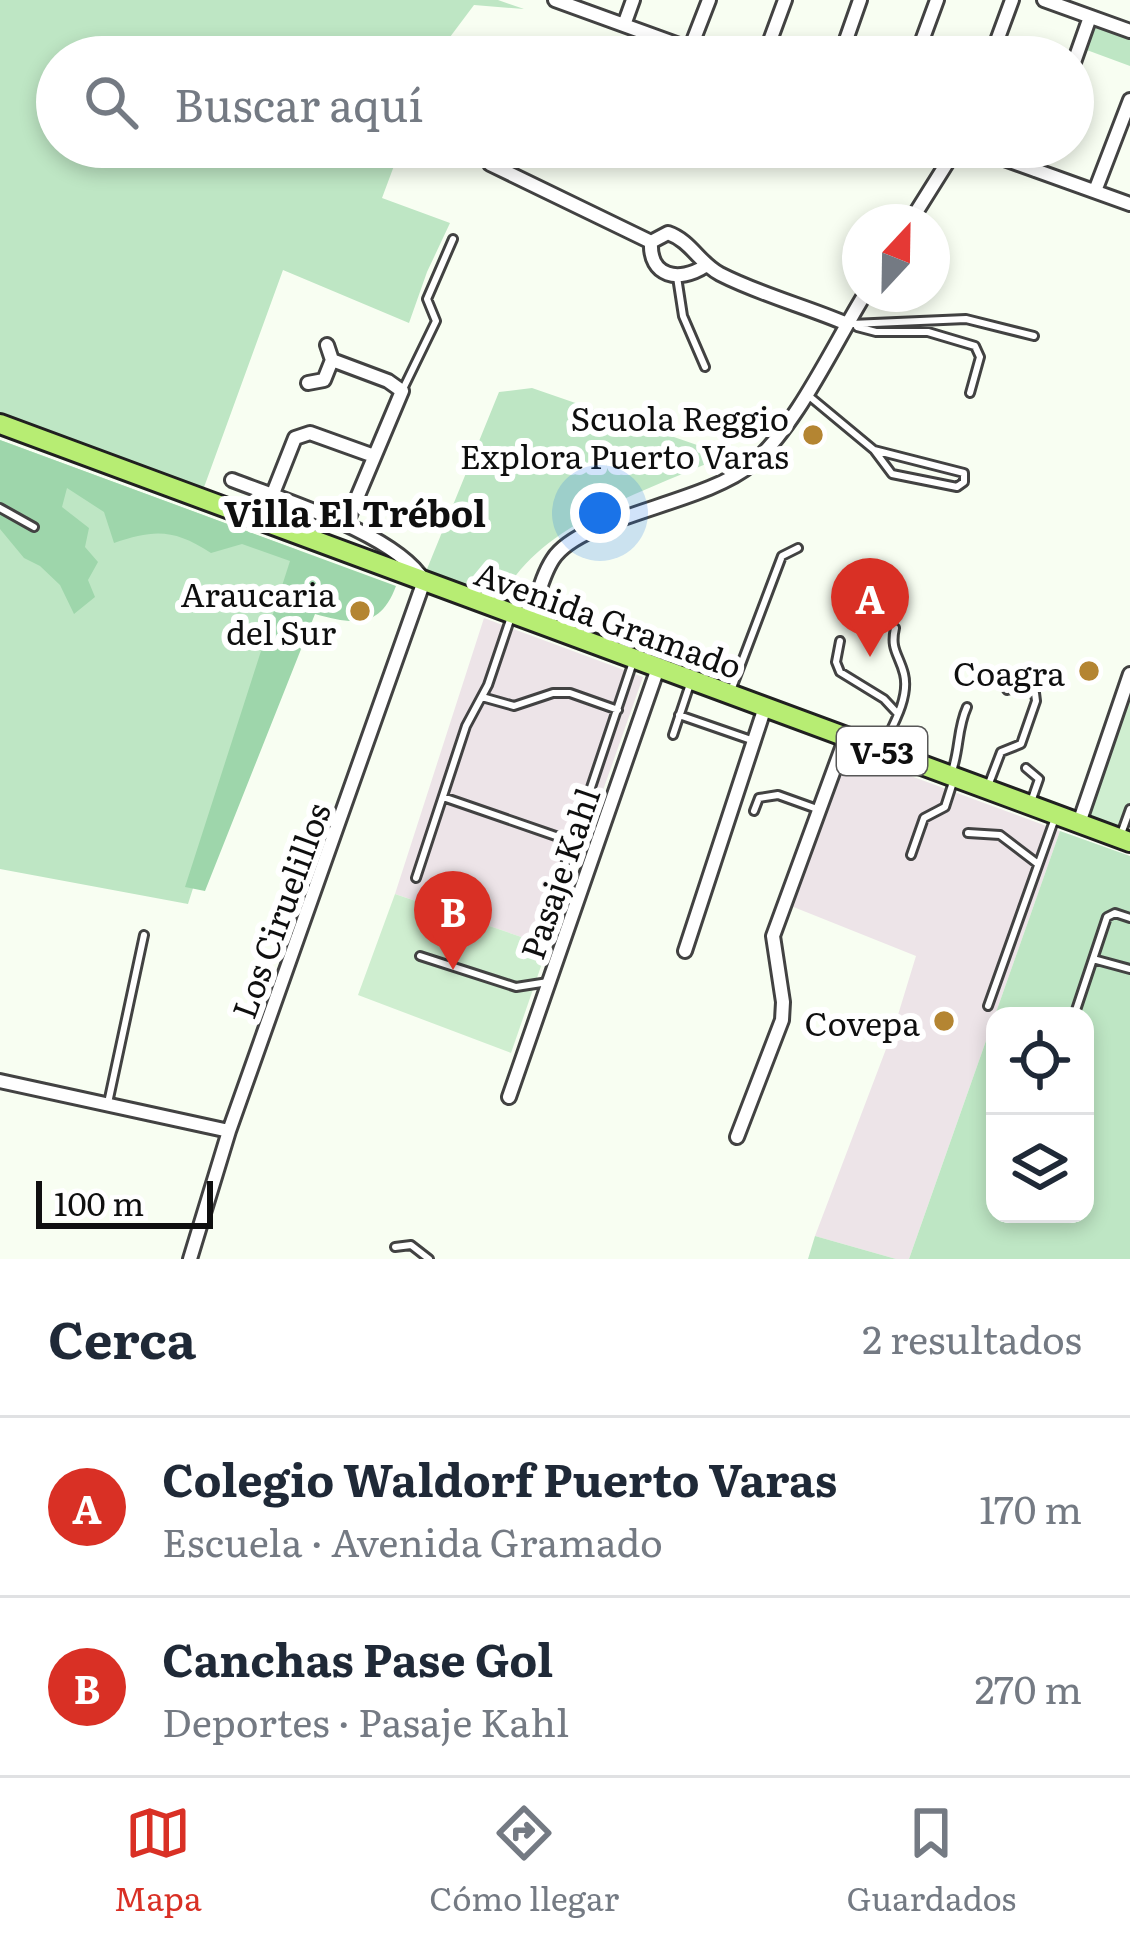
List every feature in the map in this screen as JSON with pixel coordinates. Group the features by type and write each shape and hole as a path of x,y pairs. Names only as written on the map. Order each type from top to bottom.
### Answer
{"main road":[{"name":"Avenida Gramado","path":"0,424 1125,840"}],"street":[{"path":"555,0 654,36"},
{"path":"624,25 633,0"},
{"path":"695,36 709,0"},
{"path":"772,36 785,0"},
{"path":"847,36 860,0"},
{"path":"924,36 937,0"},
{"path":"999,36 1012,0"},
{"path":"1044,0 1130,32"},
{"path":"1083,36 1090,17"},
{"path":"1095,191 1130,100"},
{"path":"498,168 651,242"},
{"path":"921,204 944,168"},
{"path":"1029,168 1130,204"},
{"path":"651,242 668,233 681,238 705,266 748,289 847,324"},
{"path":"651,242 650,257 656,268 676,277 705,266"},
{"path":"521,617 549,566 568,543 730,480 760,458 854,312"},
{"path":"308,383 324,380 332,360 327,345"},
{"path":"332,360 402,391 346,524"},
{"path":"272,496 295,439 301,435 310,433 374,456"},
{"path":"232,480 346,524 415,568 424,581"},
{"name":"Los Ciruelillos","path":"190,1259 229,1131 424,581"},
{"name":"Pasaje Kahl","path":"509,1097 658,668"},
{"path":"1079,824 1130,674"},
{"path":"685,951 765,707"},
{"path":"737,1137 782,1020 784,1002 773,936 846,737"},
{"path":"0,1082 229,1131"}],"lane":[{"path":"402,391 436,321 428,299 453,238"},
{"path":"676,277 683,316 705,367"},
{"path":"847,324 966,319 1034,336"},
{"path":"847,324 876,332 928,332 975,346 979,369 970,393"},
{"path":"806,393 874,450 892,474 957,488 964,482 964,472 874,450"},
{"path":"0,508 34,527"},
{"path":"729,694 782,556 798,548"},
{"path":"416,878 466,726 521,617"},
{"path":"881,750 898,714 905,678 892,653 895,628"},
{"path":"840,640 836,662 840,672 884,699 898,714"},
{"path":"554,898 635,659"},
{"path":"673,735 691,680"},
{"path":"987,789 1001,752 1021,744 1036,701 1035,693 1027,690 1006,690"},
{"path":"482,697 514,706 553,693 570,693 618,710"},
{"path":"911,855 924,818 945,808 961,745 956,730 967,707"},
{"path":"679,715 754,741"},
{"path":"1026,767 1039,779 1030,805"},
{"path":"754,812 759,798 778,795 821,811"},
{"path":"443,797 573,842"},
{"path":"1125,840 1130,809"},
{"path":"988,1006 1056,815"},
{"path":"968,833 1000,835 1038,864"},
{"path":"1077,1007 1111,913 1130,918"},
{"path":"108,1103 144,935"},
{"path":"420,956 516,987 548,982"},
{"path":"1093,958 1130,969"},
{"path":"395,1247 411,1245 429,1259"}],"shaded area":[{"path":"484,618 643,677 548,946 395,894"},
{"name":"Covepa","path":"843,751 1060,831 998,1007 986,1007 986,1041 909,1259 815,1236 894,1028 916,956 786,904"}],"green space":[{"path":"0,0 498,0 524,9 474,5 451,36 36,36 36,168 393,168 382,198 450,223 409,323 283,270 203,490 28,428 0,412"},
{"path":"1094,23 1130,36 1130,66 1094,53 1094,36 1089,36"},
{"path":"532,388 726,455 567,530 516,575 501,602 425,574 499,392"},
{"path":"0,440 300,551 188,904 0,869"},
{"path":"0,440 396,586 373,617 353,621 315,614 205,891 185,887 290,561 242,544 211,553 186,539 164,534 114,543 104,512 67,488 62,507 89,528 85,547 98,562 88,580 95,597 74,614 60,585 24,558 0,529"},
{"path":"1130,696 1130,824 1127,832 1089,819"},
{"path":"1060,831 1130,856 1130,1259 909,1259 986,1041 986,1223 1094,1223 1094,1007 998,1007"},
{"path":"395,894 548,946 511,1053 358,995"},
{"path":"815,1236 896,1259 808,1259"}],"place":[{"name":"Scuola Reggio Explora Puerto Varas","path":"813,435"},
{"name":"Araucaria del Sur","path":"360,611"},
{"name":"Colegio Waldorf Puerto Varas","path":"870,657"},
{"name":"Coagra","path":"1089,671"},
{"name":"Canchas Pase Gol","path":"453,970"},
{"name":"Covepa","path":"944,1021"}],"district":[{"name":"Villa El Trébol","path":"355,511"}]}
